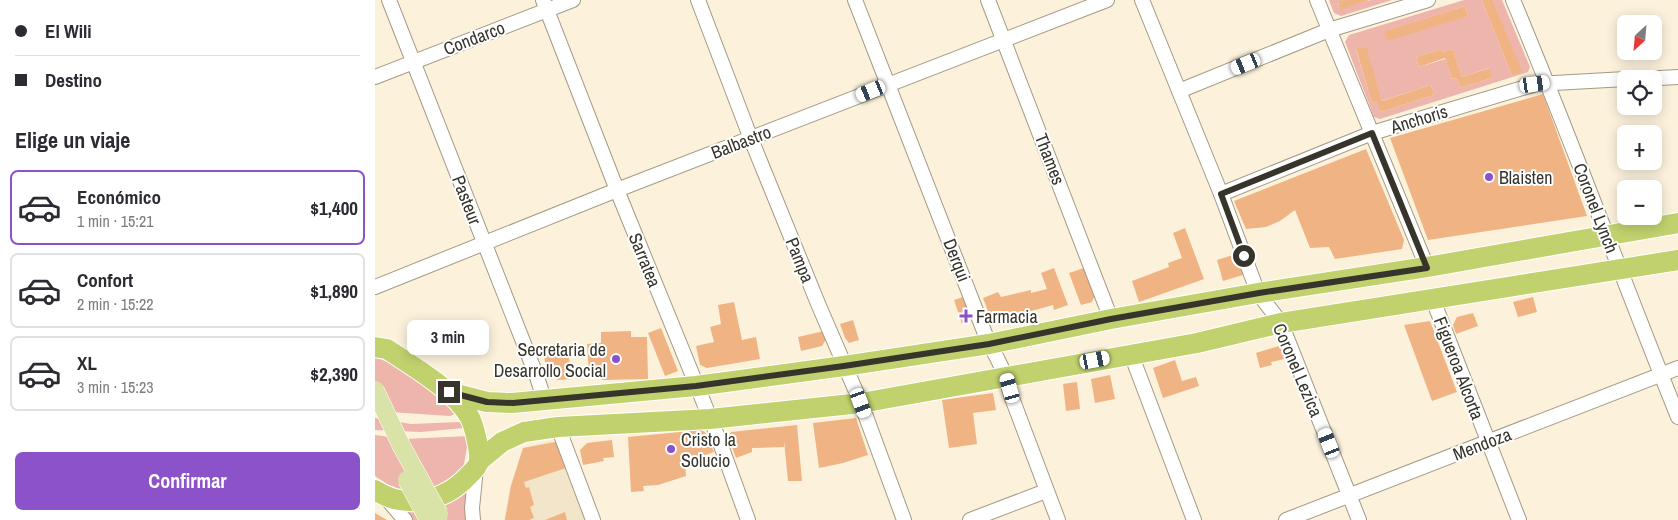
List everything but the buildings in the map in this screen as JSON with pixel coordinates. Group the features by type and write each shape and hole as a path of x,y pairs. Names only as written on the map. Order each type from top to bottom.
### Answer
{"highway":[{"path":"449,392 487,402 513,403 696,386 844,366 989,344 1111,319 1259,293 1427,268 1678,223"},
{"path":"381,494 403,502 417,502 447,493 462,483 477,465 502,442 524,432 557,427 710,419 861,403 1197,343 1281,323 1678,260"},
{"path":"379,345 449,392 459,402 470,416 475,430 477,465"}],"main road":[{"path":"375,390 433,516 375,417"}],"street":[{"name":"Pasteur","path":"389,0 537,377 544,400"},
{"name":"Condarco","path":"375,77 545,5 573,0"},
{"name":"Pampa","path":"698,0 751,139 861,403 904,520"},
{"name":"Derqui","path":"855,0 989,344 998,357 1007,378 1058,520"},
{"name":"Thames","path":"988,0 1111,319"},
{"name":"Balbastro","path":"375,287 617,190 1107,0"},
{"name":"Coronel Lezica","path":"1142,0 1259,293 1281,323 1359,520"},
{"path":"1317,0 1427,268"},
{"path":"1179,91 1329,30 1428,0"},
{"name":"Coronel Lynch","path":"1513,0 1678,417"},
{"name":"Sarratea","path":"545,5 617,190 710,419 748,520"},
{"path":"1662,78 1678,77"},
{"name":"Anchoris","path":"1221,194 1372,133 1535,84 1617,79"},
{"name":"Figueroa Alcorta","path":"1433,300 1519,520"},
{"path":"1131,354 1194,520"},
{"name":"Mendoza","path":"1286,520 1678,368"},
{"path":"557,427 593,520"},
{"path":"473,520 472,508 477,465"},
{"path":"970,520 1046,491"},
{"path":"381,494 405,520"}],"shaded area":[{"path":"1329,0 1343,0 1338,3 1340,9 1371,0 1392,0 1341,16 1334,13"},
{"path":"1464,0 1482,0 1512,76 1521,72 1493,0 1502,0 1530,67 1528,72 1380,119 1374,117 1345,42 1349,35","holes":["1465,6 1468,16 1387,31","1365,46 1382,101 1431,85 1434,95 1381,112 1378,102 1380,101 1372,103 1356,50","1442,49 1445,59 1419,67 1416,57","1453,49 1462,77 1489,68 1492,78 1460,88 1457,78 1452,79 1443,52"]},
{"path":"375,358 394,366 430,389 457,413 450,416 375,411"},
{"path":"375,418 411,424 460,422 464,428 421,432 375,430"},
{"path":"375,435 405,439 469,436 463,469 447,485 404,491 387,484 375,476"},
{"path":"550,441 555,442 558,446 587,520 504,520 510,487 523,448"},
{"path":"462,493 466,494 466,520 447,520 445,517 436,520 410,520 406,511 442,506"}],"place":[{"name":"Blaisten","path":"1489,177"},
{"name":"Farmacia","path":"966,316"},
{"name":"Secretaria de Desarrollo Social","path":"616,359"},
{"name":"Cristo la Solucio","path":"671,449"}],"route":[{"path":"449,392 487,402 513,403 696,386 989,344 1111,319 1259,293 1427,268 1372,133 1221,194 1244,256"}]}
